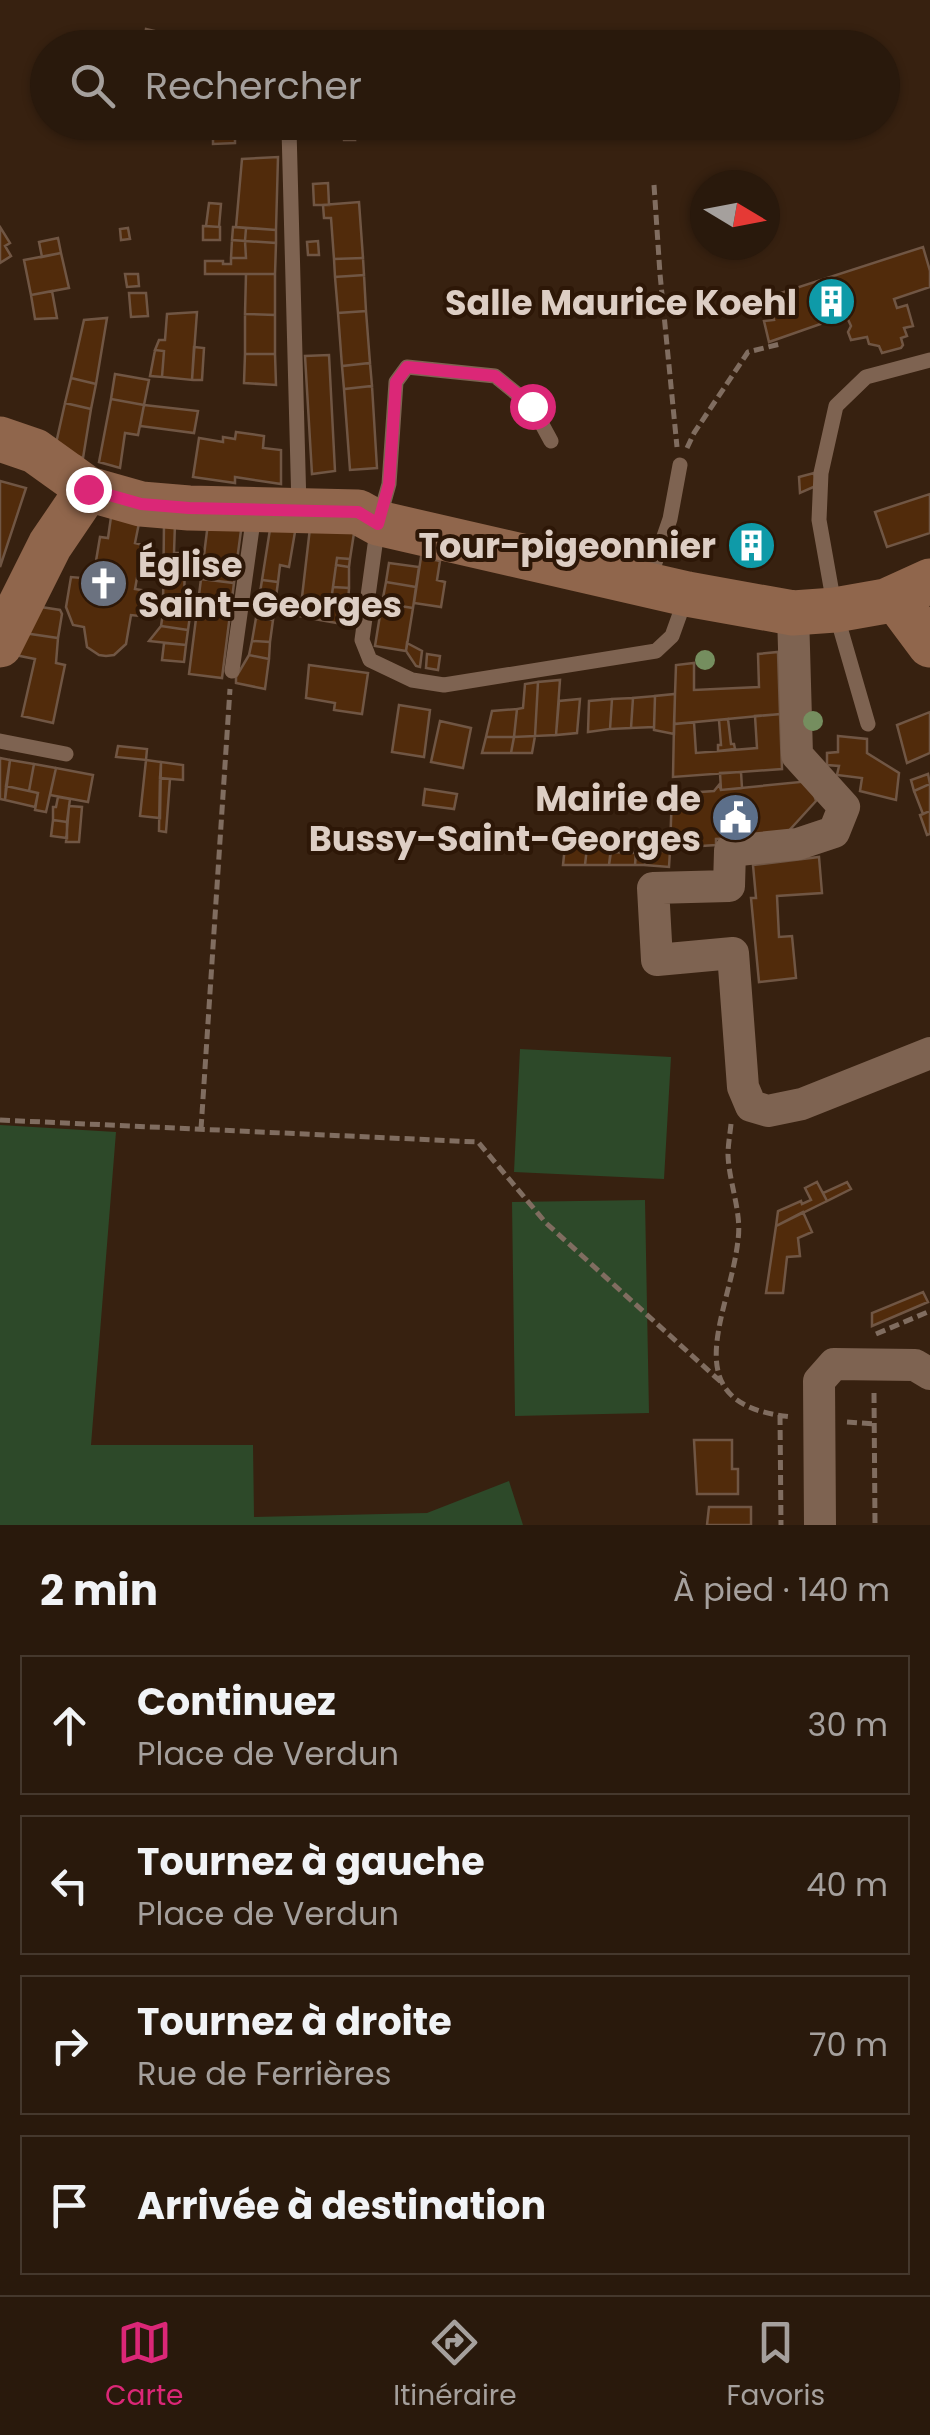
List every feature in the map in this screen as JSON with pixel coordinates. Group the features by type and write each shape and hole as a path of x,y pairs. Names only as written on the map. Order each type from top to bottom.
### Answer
{"street":[{"path":"0,439 35,450 88,489 141,504 358,512 378,524 667,589 814,611 912,590 930,645"},
{"path":"0,645 50,545 88,489"},
{"path":"814,611 797,756 844,807 834,832 798,844 730,850 729,886 653,888 657,960 733,953 743,1087 751,1106 768,1111 802,1104 930,1053"},
{"path":"820,1525 819,1381 834,1364 914,1364 930,1374"}],"lane":[{"path":"289,140 299,510"},
{"path":"868,724 814,611 821,473 836,406 866,377 930,360"},
{"path":"551,441 532,406 495,376 407,367 396,382 389,484 378,524 362,640 370,660 412,680 444,685 656,651 672,636 667,589 670,518 680,465"},
{"path":"232,671 254,510"},
{"path":"0,741 66,754"}],"path":[{"path":"654,185 680,465"},
{"path":"680,465 694,432 748,352 780,344"},
{"path":"201,1128 232,671"},
{"path":"721,1382 714,1354 739,1239 728,1157 731,1124 751,1106"},
{"path":"0,1120 478,1142 546,1223 737,1400 780,1416 781,1525"},
{"path":"875,1525 874,1335 930,1311"}],"green space":[{"path":"520,1049 671,1057 664,1179 514,1172"},
{"path":"0,1125 116,1132 91,1445 253,1445 254,1517 427,1513 509,1481 523,1525 0,1525"},
{"path":"645,1200 649,1413 515,1416 512,1202"}],"building":[{"path":"213,140 235,140 235,143 213,144"},
{"path":"278,157 276,230 236,227 242,159"},
{"path":"328,183 329,205 314,205 313,184"},
{"path":"359,202 363,258 334,259 331,218 324,218 323,205"},
{"path":"209,203 221,204 219,227 206,226"},
{"path":"203,226 220,227 220,240 203,240"},
{"path":"0,227 10,243 5,246 11,256 0,263"},
{"path":"233,227 246,228 245,241 232,240"},
{"path":"128,228 130,239 121,240 120,229"},
{"path":"246,228 276,230 276,243 245,241"},
{"path":"58,238 61,253 42,257 39,242"},
{"path":"232,240 245,241 246,258 231,258"},
{"path":"245,241 276,243 275,274 205,274 205,261 231,264 231,258 246,258"},
{"path":"318,241 319,255 308,255 307,242"},
{"name":"Salle Maurice Koehl","path":"923,247 930,287 894,299 897,308 907,305 913,326 904,328 907,336 901,338 901,348 882,353 879,346 869,344 867,337 851,340 846,315 769,342 764,321 774,320 768,297"},
{"path":"61,253 69,288 31,295 24,260"},
{"path":"363,258 364,275 335,277 334,259"},
{"path":"125,274 138,274 139,286 127,287"},
{"path":"246,274 275,274 275,315 245,314"},
{"path":"364,275 366,311 338,313 335,277"},
{"path":"52,291 57,318 35,319 31,295"},
{"path":"129,293 146,293 148,316 131,317"},
{"path":"366,311 370,363 342,366 338,313"},
{"path":"197,312 192,380 162,377 164,351 155,350 159,340 165,340 167,314"},
{"path":"245,314 275,315 275,354 245,354"},
{"path":"107,318 96,384 71,378 84,320"},
{"path":"194,347 204,348 202,380 192,380"},
{"path":"155,350 164,351 162,377 150,376"},
{"path":"245,354 275,354 276,385 244,383"},
{"path":"329,355 335,471 312,474 305,356"},
{"path":"370,363 372,386 344,389 342,366"},
{"path":"115,374 149,380 144,405 111,399"},
{"path":"71,378 96,384 91,409 65,403"},
{"path":"372,386 377,468 350,470 344,389"},
{"path":"111,399 144,405 138,435 125,433 120,468 99,462"},
{"path":"65,403 91,409 83,458 55,448"},
{"path":"144,405 198,411 194,433 140,426"},
{"path":"236,432 264,436 263,448 281,450 281,484 235,477 235,483 193,477 199,438 223,442 223,437 235,439"},
{"path":"814,473 818,485 800,493 799,477"},
{"path":"0,481 26,488 0,567"},
{"path":"930,494 930,533 887,547 875,512"},
{"name":"Église Saint-Georges","path":"111,517 139,523 135,543 143,545 135,589 153,592 149,617 131,615 126,644 114,655 106,656 87,647 84,627 73,625 66,607 71,577 93,579 100,537 108,538"},
{"path":"164,523 175,523 174,553 185,553 184,610 163,607"},
{"path":"208,523 242,523 234,583 201,579"},
{"path":"271,523 296,526 289,567 280,565 278,582 262,580"},
{"name":"Tour-pigeonnier","path":"751,526 764,532 770,545 764,558 751,564 738,558 732,545 738,532"},
{"path":"310,528 354,533 350,559 337,558 331,601 302,597"},
{"path":"421,557 440,561 437,580 445,582 441,607 414,603"},
{"path":"337,558 350,559 349,567 336,565"},
{"path":"389,563 419,567 416,587 386,582"},
{"path":"336,565 349,567 349,588 333,587"},
{"path":"201,579 234,583 222,678 189,674"},
{"path":"262,580 278,582 273,620 256,618"},
{"path":"386,582 416,587 413,608 382,603"},
{"path":"333,587 349,588 348,604 331,601"},
{"path":"302,597 316,598 314,619 299,616"},
{"path":"316,598 348,604 348,625 314,619"},
{"path":"382,603 413,608 406,651 375,646"},
{"path":"28,605 60,610 58,638 17,632"},
{"path":"163,613 190,616 188,630 161,626"},
{"path":"256,618 273,620 270,642 252,641"},
{"path":"161,626 188,630 186,645 149,641"},
{"path":"17,632 58,638 56,663 65,665 53,723 22,716 35,659 10,654"},
{"path":"252,641 270,642 269,659 249,655"},
{"path":"164,643 186,645 184,662 162,660"},
{"path":"407,643 422,651 420,667 406,651"},
{"path":"778,652 780,714 674,724 676,665 694,663 694,690 759,687 758,654"},
{"path":"427,654 440,656 438,670 426,668"},
{"path":"249,655 269,659 265,689 236,683"},
{"path":"309,665 368,673 362,714 334,710 335,703 306,698"},
{"path":"560,680 556,735 535,736 538,682"},
{"path":"538,682 535,736 514,737 525,684"},
{"path":"675,694 674,734 654,730 655,696"},
{"path":"655,696 654,727 631,728 633,698"},
{"path":"633,698 631,728 610,729 612,699"},
{"path":"580,699 577,733 556,735 559,701"},
{"path":"612,699 610,729 588,732 589,701"},
{"path":"399,705 430,710 424,757 392,752"},
{"path":"517,709 514,737 486,737 492,711"},
{"path":"930,712 930,753 907,763 897,725"},
{"path":"780,714 782,769 673,777 674,724 694,722 696,753 757,748 755,716"},
{"path":"728,719 735,749 718,751 719,720"},
{"path":"440,721 471,728 463,768 431,762"},
{"path":"535,736 532,753 511,753 514,737"},
{"path":"838,736 867,739 867,753 899,773 896,800 860,791 862,778 837,775 839,766 827,765 827,753 838,752"},
{"path":"486,737 514,737 511,753 482,753"},
{"path":"118,746 147,749 146,760 116,757"},
{"path":"0,758 10,760 5,800 0,799"},
{"path":"10,760 34,764 29,791 6,786"},
{"path":"146,760 161,762 160,818 140,816"},
{"path":"161,762 183,765 183,780 160,778"},
{"path":"34,764 56,768 46,812 35,810 38,793 29,791"},
{"path":"56,768 93,775 88,802 50,795"},
{"path":"741,772 742,788 721,790 720,773"},
{"path":"928,774 930,784 914,791 911,780"},
{"path":"160,778 170,779 166,832 159,831"},
{"name":"Mairie de Bussy-Saint-Georges","path":"810,781 816,801 784,836 716,839 716,845 670,848 672,794 714,791 719,785 721,790"},
{"path":"930,784 930,811 923,814 914,791"},
{"path":"6,786 38,793 35,807 5,800"},
{"path":"425,789 457,794 454,809 423,805"},
{"path":"58,797 70,799 67,822 53,820"},
{"path":"69,806 82,807 79,842 66,842"},
{"path":"930,811 930,834 927,835 920,815"},
{"path":"53,820 67,822 67,838 51,836"},
{"path":"565,846 587,847 585,865 563,865"},
{"path":"587,847 611,848 609,865 585,865"},
{"path":"636,851 645,851 645,865 635,865"},
{"path":"645,851 670,851 669,867 645,865"},
{"path":"611,852 636,853 635,865 609,865"},
{"path":"819,857 822,893 777,896 779,937 792,936 796,978 759,982 751,898 756,898 753,865"},
{"path":"817,1182 827,1201 776,1226 778,1211 811,1200 805,1188"},
{"path":"847,1182 851,1189 827,1201 823,1193"},
{"path":"803,1212 812,1232 798,1238 800,1256 787,1257 783,1293 766,1293 776,1226"},
{"path":"923,1292 928,1302 872,1326 872,1313"},
{"path":"694,1440 732,1440 732,1469 738,1469 738,1494 697,1494"},
{"path":"709,1507 751,1507 751,1525 707,1525"}],"place":[{"name":"Salle Maurice Koehl","path":"832,302"},
{"name":"Tour-pigeonnier","path":"751,545"},
{"name":"Église Saint-Georges","path":"103,584"},
{"name":"Mairie de Bussy-Saint-Georges","path":"736,818"}],"route":[{"path":"88,489 141,504 358,512 378,524 389,484 396,382 407,367 495,376 532,406"}]}
